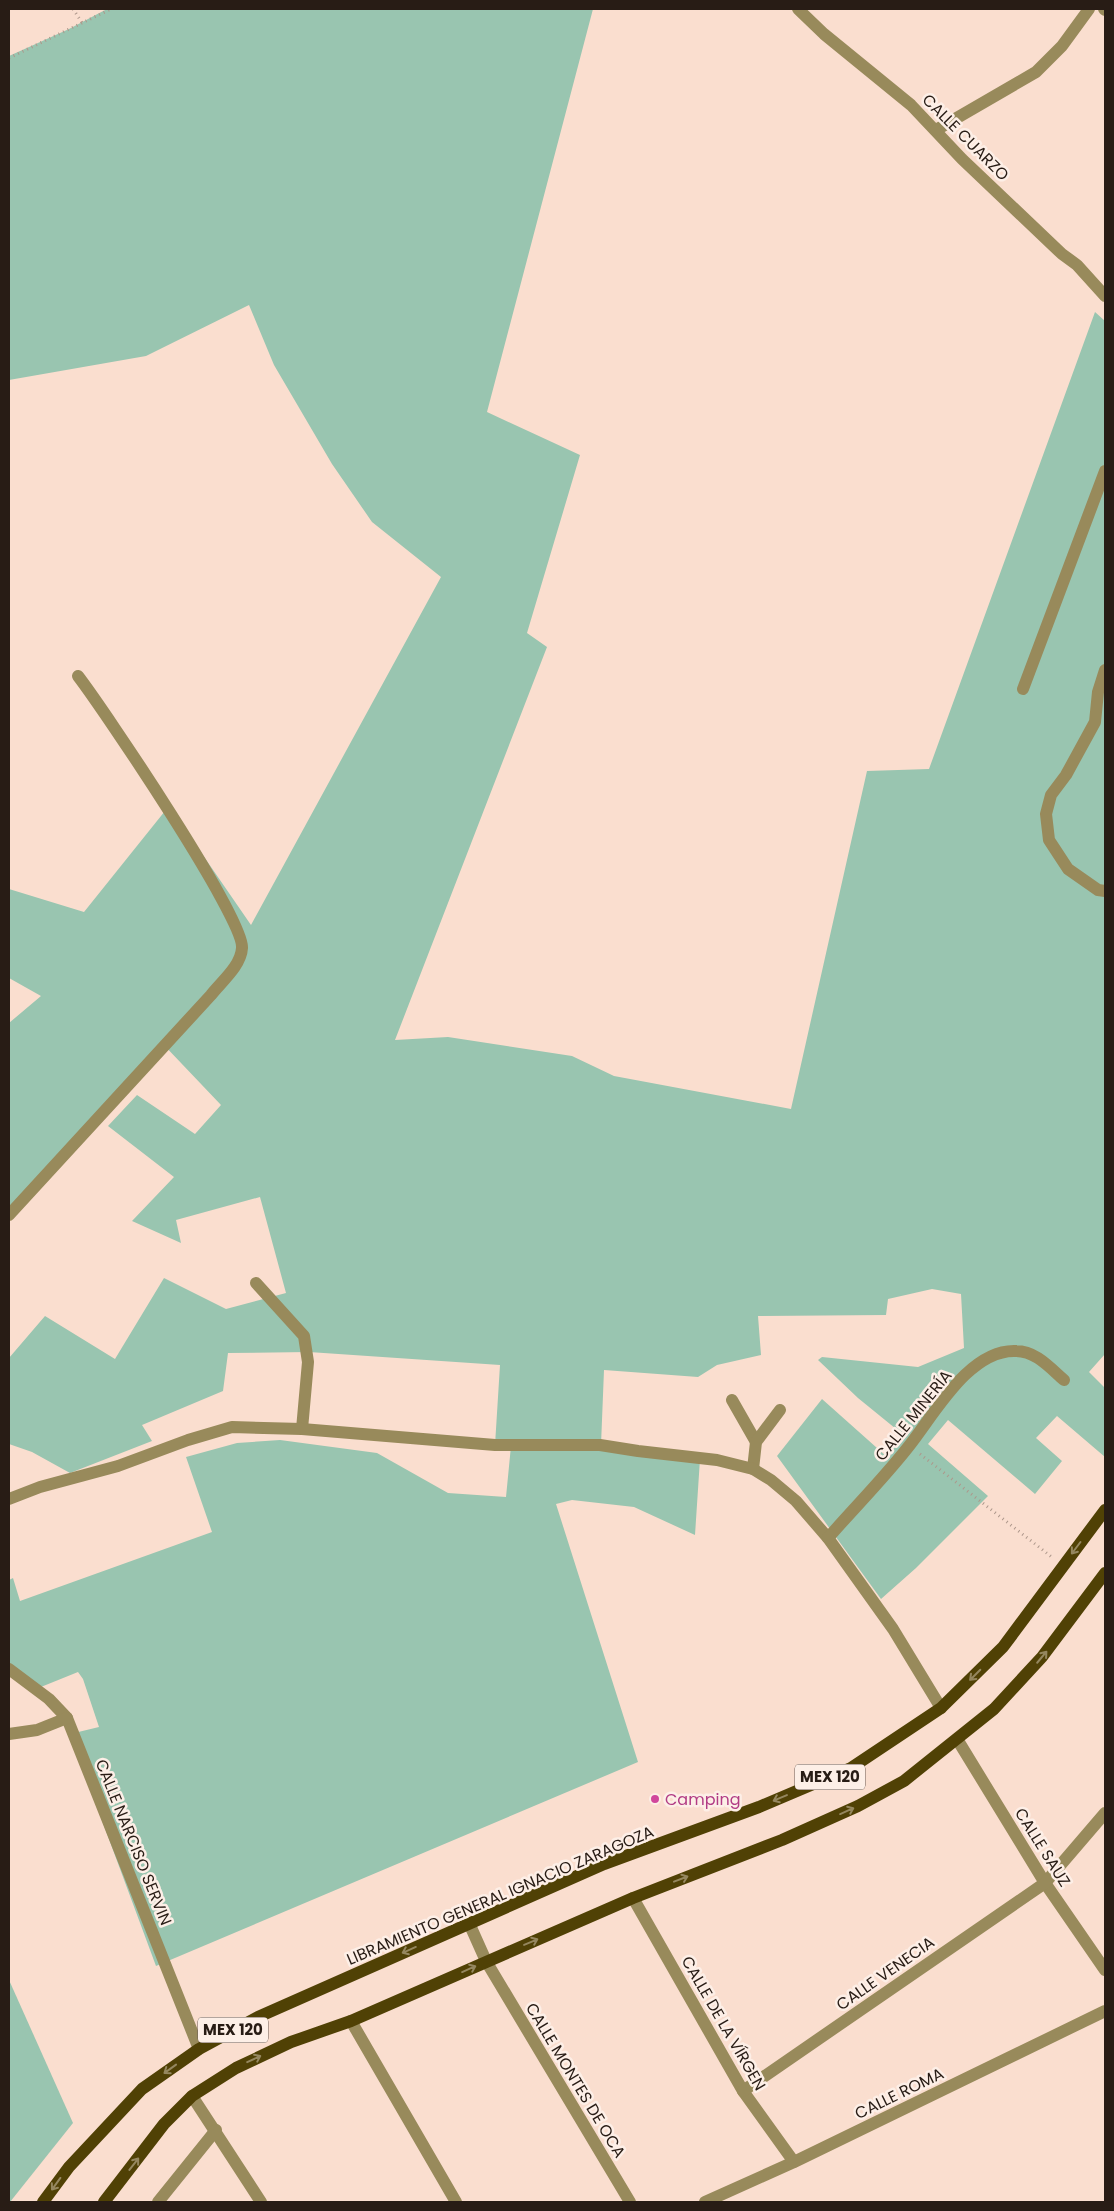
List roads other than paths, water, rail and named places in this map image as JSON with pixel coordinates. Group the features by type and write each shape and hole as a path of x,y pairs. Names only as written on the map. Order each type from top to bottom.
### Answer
{"main road":[{"name":"LIBRAMIENTO GENERAL IGNACIO ZARAGOZA","path":"43,2202 69,2166 142,2089 199,2049 258,2017 604,1864 759,1807 851,1768 941,1708 1003,1647 1105,1510"},
{"name":"MEX 120","path":"104,2202 164,2124 192,2096 227,2073 275,2049 351,2021 633,1898 782,1840 858,1806 904,1781 994,1709 1042,1658 1105,1573"}],"street":[{"name":"CALLE CUARZO","path":"798,9 824,34 911,106 962,159 1076,265 1105,296"},
{"path":"936,130 1036,72 1062,46 1089,9"},
{"path":"1023,688 1105,471"},
{"path":"1105,670 1098,692 1095,722 1071,767 1052,795 1046,814 1049,840 1068,869 1098,890 1105,891"},
{"path":"9,1215 210,995 238,962 242,948 239,932 226,906 150,780 78,676"},
{"path":"256,1283 304,1336 308,1362 302,1429"},
{"name":"CALLE MINERÍA","path":"828,1538 909,1446 948,1392 974,1368 995,1355 1016,1351 1037,1356 1064,1380"},
{"path":"732,1400 756,1442"},
{"path":"754,1469 756,1442 780,1410"},
{"path":"9,1499 40,1487 118,1466 188,1440 232,1427 302,1429 495,1445 600,1444 647,1453 718,1460 754,1469 771,1480 796,1501 828,1538 893,1630 941,1708"},
{"name":"CALLE NARCISO SERVIN","path":"9,1669 49,1699 67,1718 199,2049"},
{"path":"9,1734 37,1730 67,1718"},
{"name":"CALLE SAUZ","path":"957,1739 1045,1882 1105,1970"},
{"name":"CALLE VENECIA","path":"744,2091 1045,1882 1105,1812"},
{"name":"CALLE DE LA VÍRGEN","path":"633,1898 744,2091 794,2162"},
{"path":"469,1923 486,1961"},
{"name":"CALLE MONTES DE OCA","path":"486,1961 630,2202"},
{"name":"CALLE ROMA","path":"705,2202 794,2162 1105,2011"},
{"path":"351,2021 456,2202"},
{"path":"192,2096 216,2130 261,2202"},
{"path":"158,2202 216,2130"}],"place":[{"name":"Camping","path":"655,1799"}]}
